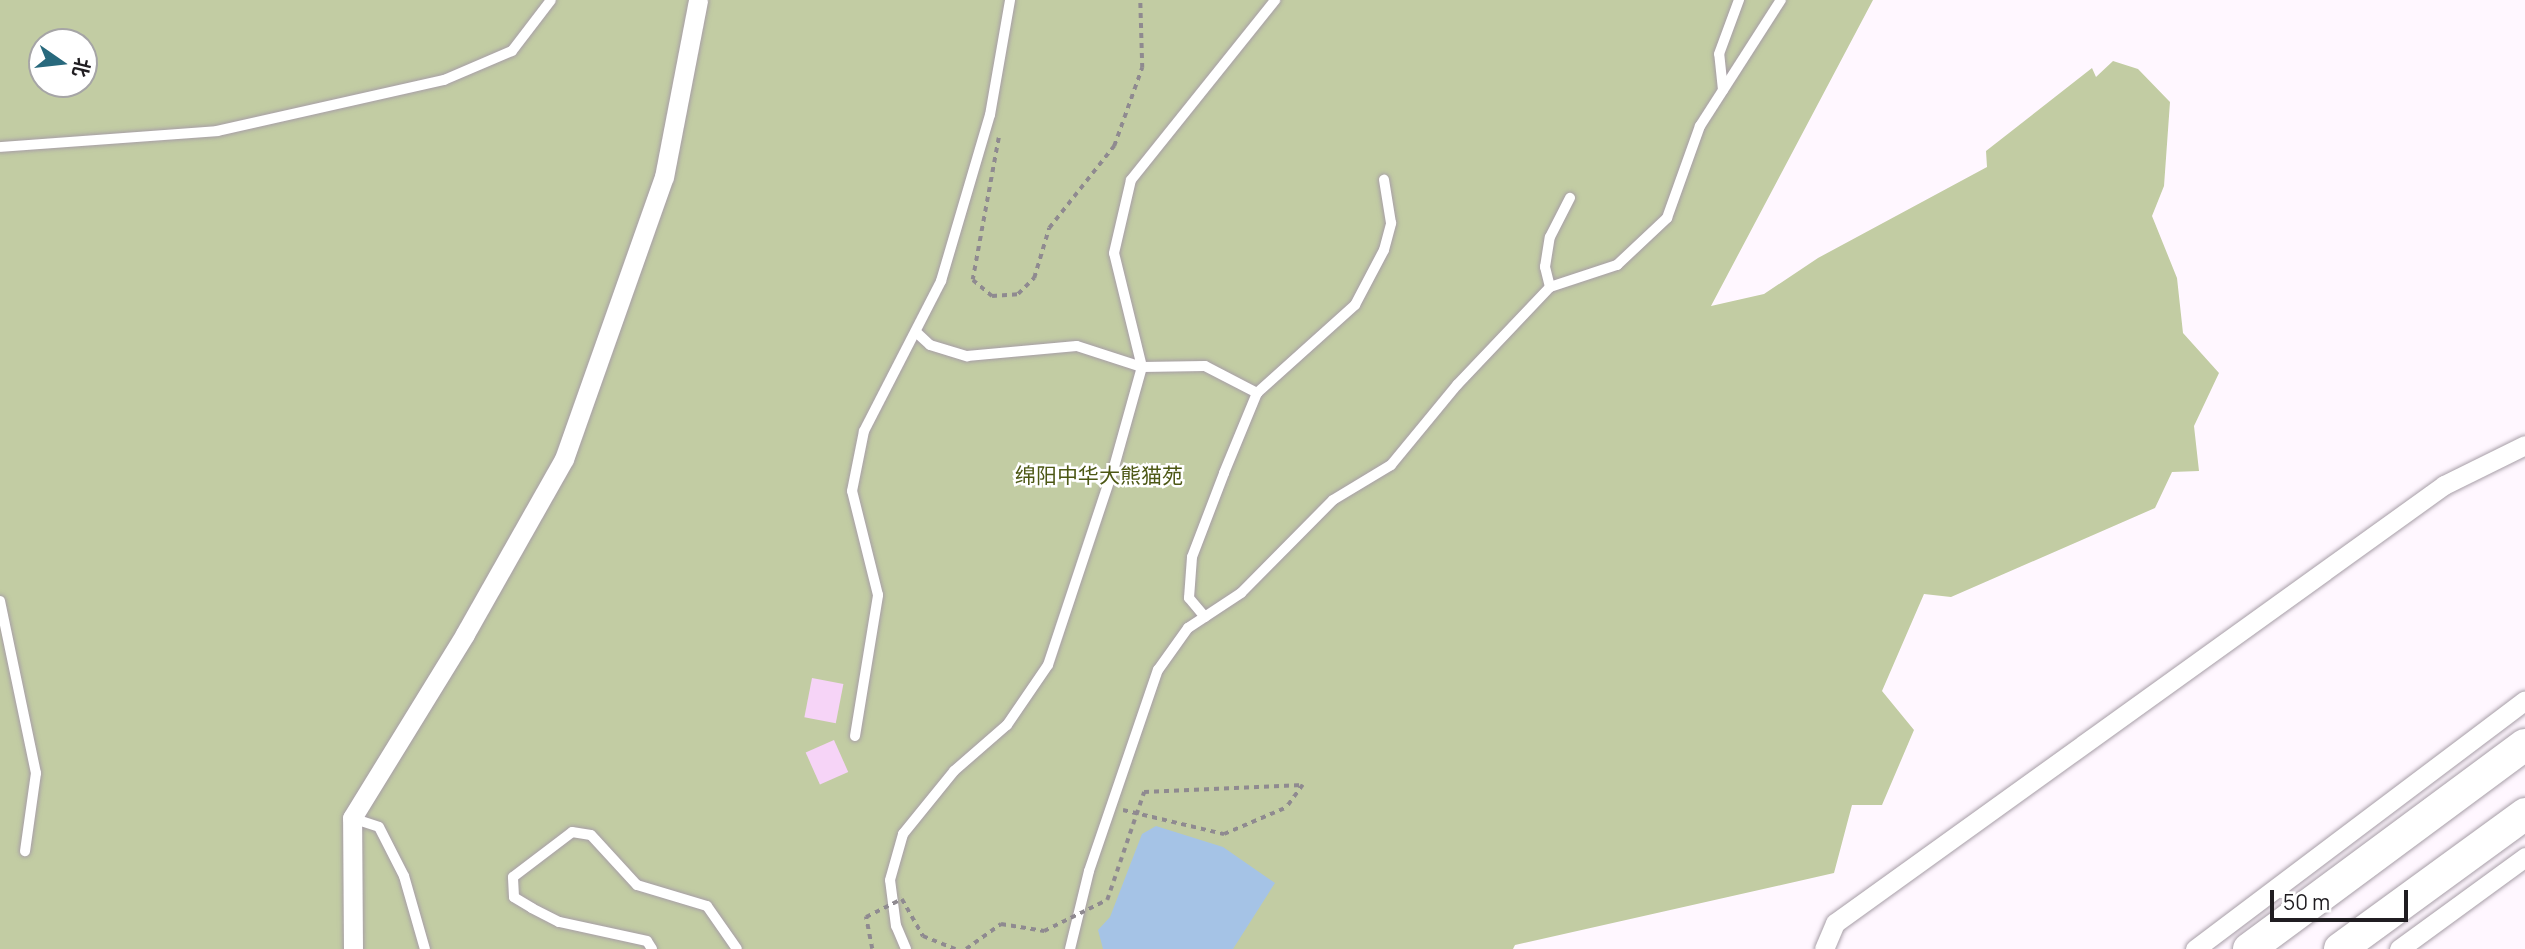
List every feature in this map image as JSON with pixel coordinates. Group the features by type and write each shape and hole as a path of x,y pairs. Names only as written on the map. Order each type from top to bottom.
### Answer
{"main road":[{"path":"2249,949 2525,745"},
{"path":"2340,949 2525,814"}],"street":[{"path":"353,949 352,818 465,634 564,459 664,177 698,0"},
{"path":"1824,949 1835,923 1858,906 2444,485 2525,445"},
{"path":"2195,949 2525,700"},
{"path":"2399,949 2525,857"}],"lane":[{"path":"0,147 218,131 444,80 512,51 551,0"},
{"path":"855,736 878,595 852,491 864,431 941,281 990,115 1010,0"},
{"path":"906,949 896,926 890,880 903,834 954,771 1007,725 1048,665 1142,367 1114,253 1130,180 1275,0"},
{"path":"1723,90 1719,54 1739,0"},
{"path":"1070,949 1111,808 1158,670 1188,628 1241,593 1333,500 1391,465 1457,385 1550,287 1617,265 1667,218 1700,126 1781,0"},
{"path":"1205,617 1189,598 1192,557 1257,393 1355,305 1384,250 1391,223 1384,180"},
{"path":"1550,287 1545,267 1550,237 1570,198"},
{"path":"916,332 930,345 967,356 1077,346 1142,367 1205,366 1257,393"},
{"path":"0,601 36,773 25,851"},
{"path":"352,818 379,827 404,876 425,949"},
{"path":"652,949 647,941 559,922 514,897 513,877 572,832 591,835 636,885 707,906 737,949"}],"path":[{"path":"990,115 998,123 999,142 973,280 992,296 1018,294 1034,278 1049,228 1114,146 1142,68 1140,0"},
{"path":"966,949 1001,924 1044,931 1107,900 1144,792 1303,785 1287,807 1224,834 1111,808"},
{"path":"872,949 866,918 902,899 923,936 956,949"}],"green space":[{"name":"绵阳中华大熊猫苑","path":"0,0 1873,0 1711,306 1764,294 1818,258 1987,167 1986,151 2092,68 2096,77 2113,61 2138,69 2170,102 2164,186 2152,216 2177,278 2183,333 2219,373 2194,426 2199,471 2172,472 2155,508 1951,597 1924,594 1882,691 1914,730 1882,805 1852,805 1834,873 1515,945 1513,949 0,949"}],"water":[{"path":"1156,826 1223,847 1275,883 1233,949 1103,949 1098,930 1110,917 1142,834"}],"building":[{"path":"812,678 843,684 836,723 804,717"},
{"path":"834,740 848,772 820,785 806,753"}]}
